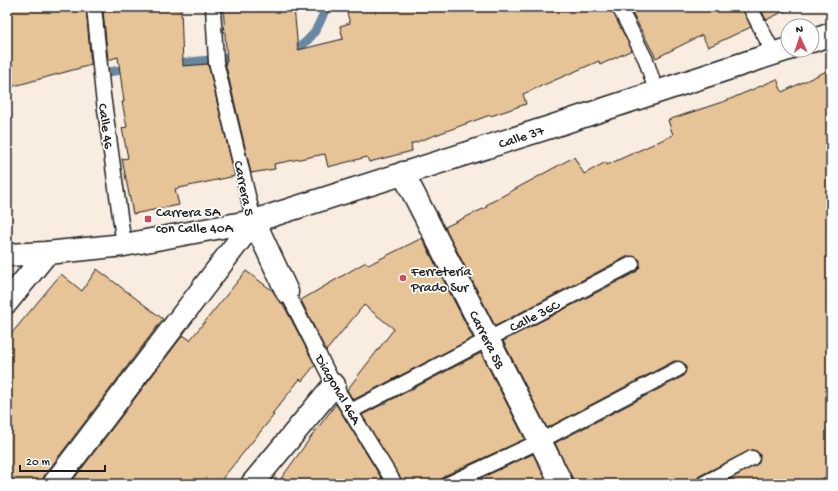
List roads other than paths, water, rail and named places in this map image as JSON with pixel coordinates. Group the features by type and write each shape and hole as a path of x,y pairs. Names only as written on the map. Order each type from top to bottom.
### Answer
{"street":[{"path":"820,38 831,34"},
{"name":"Calle 37","path":"254,221 547,128 780,51"},
{"name":"Carrera 5B","path":"403,173 562,484"},
{"name":"Carrera 5","path":"7,255 46,253 124,244 254,221"},
{"path":"54,484 254,221 287,292"},
{"path":"7,302 46,253"},
{"path":"252,484 334,385"}],"lane":[{"name":"Calle 46","path":"94,7 103,95 124,244"},
{"name":"Carrera 5","path":"213,7 216,58 254,221"},
{"path":"619,7 646,60 656,91"},
{"path":"750,7 780,50"},
{"name":"Calle 36C","path":"351,411 632,264"},
{"name":"Diagonal 46A","path":"287,292 334,385 395,484"},
{"path":"448,484 540,441 678,369"},
{"path":"703,484 752,458"}],"waterway":[{"path":"286,54 301,46 312,36 320,23 326,7"},
{"path":"171,64 238,57"},
{"path":"100,73 130,69"}],"place":[{"name":"Carrera 5A con Calle 40A","path":"148,219"},
{"name":"Ferretería Prado Sur","path":"403,278"}]}
